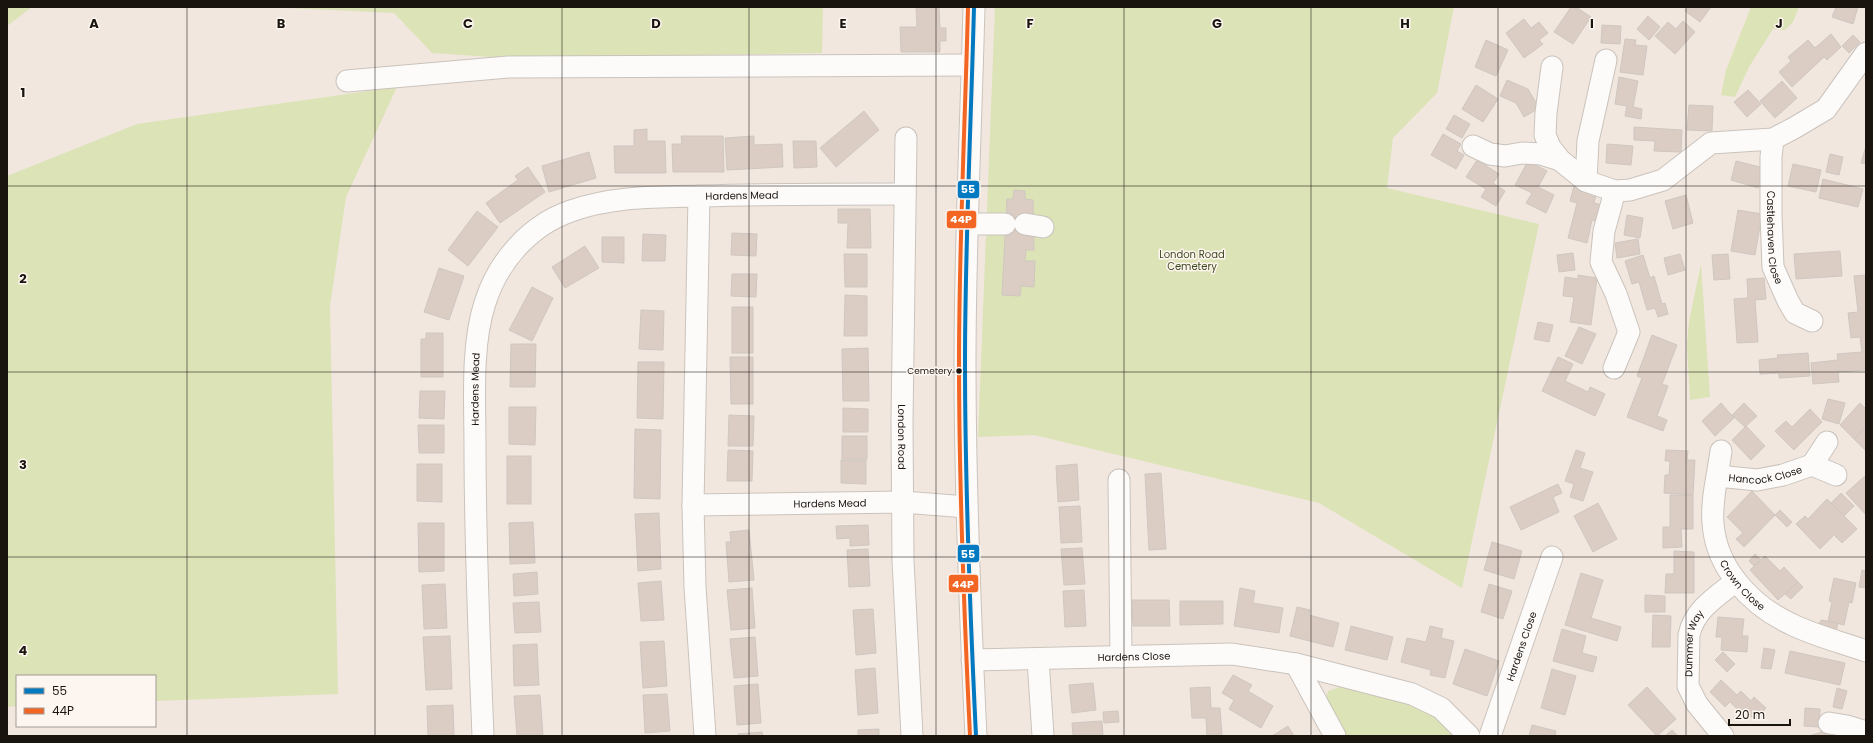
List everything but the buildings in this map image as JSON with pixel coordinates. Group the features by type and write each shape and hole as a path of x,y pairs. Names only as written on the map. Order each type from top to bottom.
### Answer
{"street":[{"path":"974,7 966,224 965,364 967,507 976,736"},
{"path":"1552,67 1544,136 1560,160 1586,181 1614,191 1630,190 1663,180 1711,143 1773,138 1794,128 1826,109 1866,53"},
{"path":"1586,181 1588,141 1606,60"},
{"path":"347,81 508,66 972,65"},
{"name":"London Road","path":"906,138 902,422 903,561 912,736"},
{"name":"Castlehaven Close","path":"1773,138 1771,157 1773,267 1788,301 1795,312 1812,321"},
{"path":"1473,146 1490,154 1505,156 1522,153 1541,154 1560,160"},
{"path":"1614,191 1604,231 1601,262 1616,294 1629,332 1614,368"},
{"name":"Hardens Mead","path":"483,736 476,574 475,412 477,337 487,296 500,271 517,247 540,226 556,217 601,202 640,198 699,196 905,194"},
{"name":"Hardens Mead","path":"699,196 693,505 695,587 705,736"},
{"path":"966,224 1024,225"},
{"name":"Hancock Close","path":"1718,476 1757,480 1771,479 1812,465 1827,442"},
{"name":"Crown Close","path":"1721,451 1713,509 1715,537 1719,552 1736,581 1756,602 1792,625 1866,651"},
{"name":"Hancock Close","path":"1812,465 1836,475"},
{"path":"1119,480 1121,657"},
{"name":"Hardens Mead","path":"693,505 903,502 967,507"},
{"name":"Hardens Close","path":"1490,736 1552,557"},
{"name":"Dummer Way","path":"1723,736 1697,704 1688,686 1688,635 1690,626 1702,608 1736,581"},
{"name":"Hardens Close","path":"972,660 1232,654 1296,664 1412,694 1441,708 1469,736"},
{"path":"1038,659 1043,736"},
{"path":"1296,664 1335,736"},
{"path":"1829,723 1847,726 1866,732"}],"green space":[{"path":"7,7 32,7 7,26"},
{"path":"267,7 823,7 822,53 507,58 432,53 394,13"},
{"name":"London Road Cemetery","path":"995,7 1454,7 1437,93 1393,138 1387,188 1539,224 1462,588 1319,503 1034,435 978,437"},
{"path":"1751,7 1799,7 1793,22 1785,30 1773,29 1749,67 1735,97 1721,95 1726,70"},
{"path":"397,87 346,197 330,306 338,694 156,701 156,675 16,675 16,706 7,707 7,176 137,124"},
{"path":"1701,264 1710,397 1690,400 1687,345 1689,321"},
{"path":"1340,687 1402,702 1417,708 1444,725 1453,736 1344,736 1325,701 1328,691"}],"transit line":[{"name":"44P","path":"968,7 961,229 959,362 962,549 970,736"},
{"name":"55","path":"974,7 967,229 965,362 968,549 976,736"}],"place":[{"name":"Cemetery","path":"959,371"}]}
